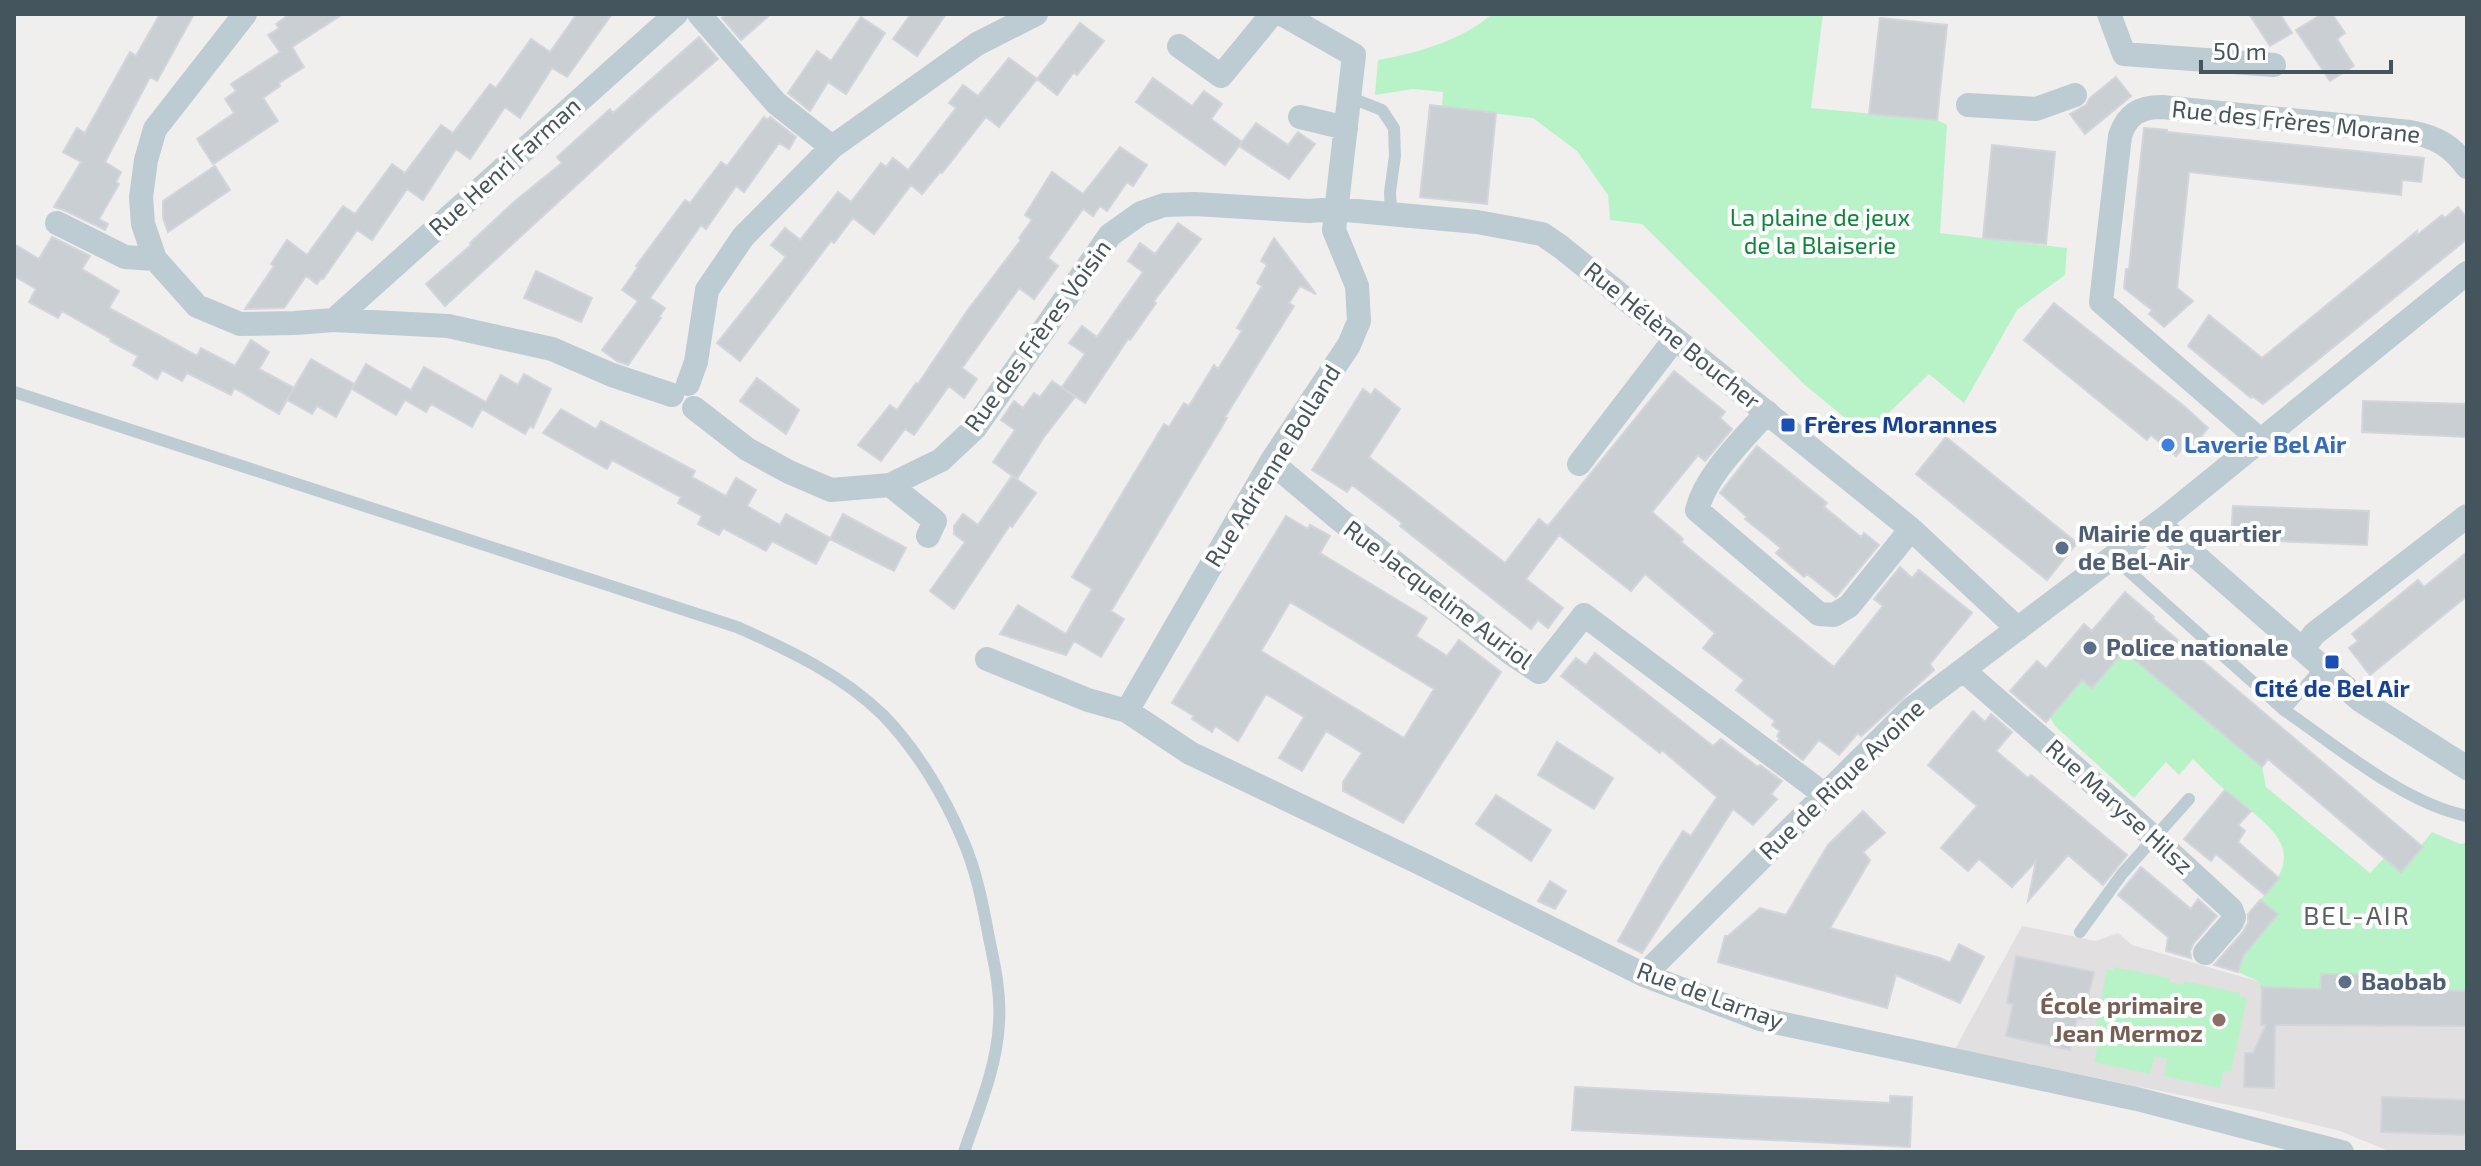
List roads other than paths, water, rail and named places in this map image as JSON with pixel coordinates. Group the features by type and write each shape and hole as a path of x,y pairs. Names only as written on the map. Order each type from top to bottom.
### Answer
{"street":[{"name":"Rue des Frères Voisin","path":"245,14 155,129 146,160 141,197 143,224 155,259 197,306 240,324 334,320 448,326 552,349 612,375 680,389 672,401 678,409 694,408 747,449 831,490 890,485 941,460 975,428 1110,235 1141,213 1164,205 1195,204 1309,211 1335,209"},
{"name":"Rue Henri Farman","path":"334,320 676,14"},
{"path":"699,14 776,103 832,147"},
{"path":"680,389 696,362 707,290 743,237 832,147 977,44 1036,14"},
{"path":"1179,46 1221,76 1272,14"},
{"path":"1282,14 1354,55 1335,209 1391,214"},
{"path":"2109,14 2124,54 2274,65"},
{"path":"1968,105 2036,109 2075,95"},
{"name":"Rue des Frères Morane","path":"2259,439 2101,302 2120,136 2127,120 2141,109 2162,107 2410,132 2444,142 2467,167"},
{"path":"1300,117 1346,128"},
{"name":"Rue Adrienne Bolland","path":"1127,711 1271,462 1349,345 1359,321 1357,286 1334,230 1335,209"},
{"name":"Rue Hélène Boucher","path":"1391,214 1477,222 1542,234 1911,529 2018,629"},
{"path":"57,223 125,257 155,259"},
{"name":"Rue de Rique Avoine","path":"1644,975 1911,709 2158,523 2467,273"},
{"path":"1579,464 1674,340"},
{"path":"1767,412 1709,481 1701,494 1697,510 1801,600 1819,614 1834,615 1849,606 1911,529"},
{"name":"Rue Jacqueline Auriol","path":"1271,462 1339,519 1539,672 1584,615 1825,795"},
{"path":"890,485 935,521 928,536"},
{"path":"2303,649 2314,634 2467,516"},
{"path":"2158,523 2360,700 2467,768"},
{"name":"Rue de Larnay","path":"987,659 1088,700 1127,711 1190,753 1644,975 1760,1019 2137,1099 2342,1152"},
{"name":"Rue Maryse Hilsz","path":"1963,670 2233,912 2232,922 2205,953"}],"lane":[{"path":"1349,97 1382,110 1394,128 1391,214"},
{"path":"14,392 737,627 812,663 850,688 882,715 914,753 963,838 976,879 997,975 1000,1022 996,1055 964,1152"},
{"path":"2113,557 2284,710 2401,789 2451,813 2467,816"},
{"path":"2284,710 2323,666"},
{"path":"2080,932 2122,874 2189,799"}],"place":[{"name":"Frères Morannes","path":"1788,425"},
{"name":"Laverie Bel Air","path":"2168,445"},
{"name":"Mairie de quartier de Bel-Air","path":"2062,548"},
{"name":"Police nationale","path":"2090,648"},
{"name":"Cité de Bel Air","path":"2332,662"},
{"name":"Baobab","path":"2345,982"},
{"name":"École primaire Jean Mermoz","path":"2219,1020"}],"district":[{"name":"BEL-AIR","path":"2357,916"}],"park label":[{"name":"La plaine de jeux de la Blaiserie","path":"1820,232"}]}
